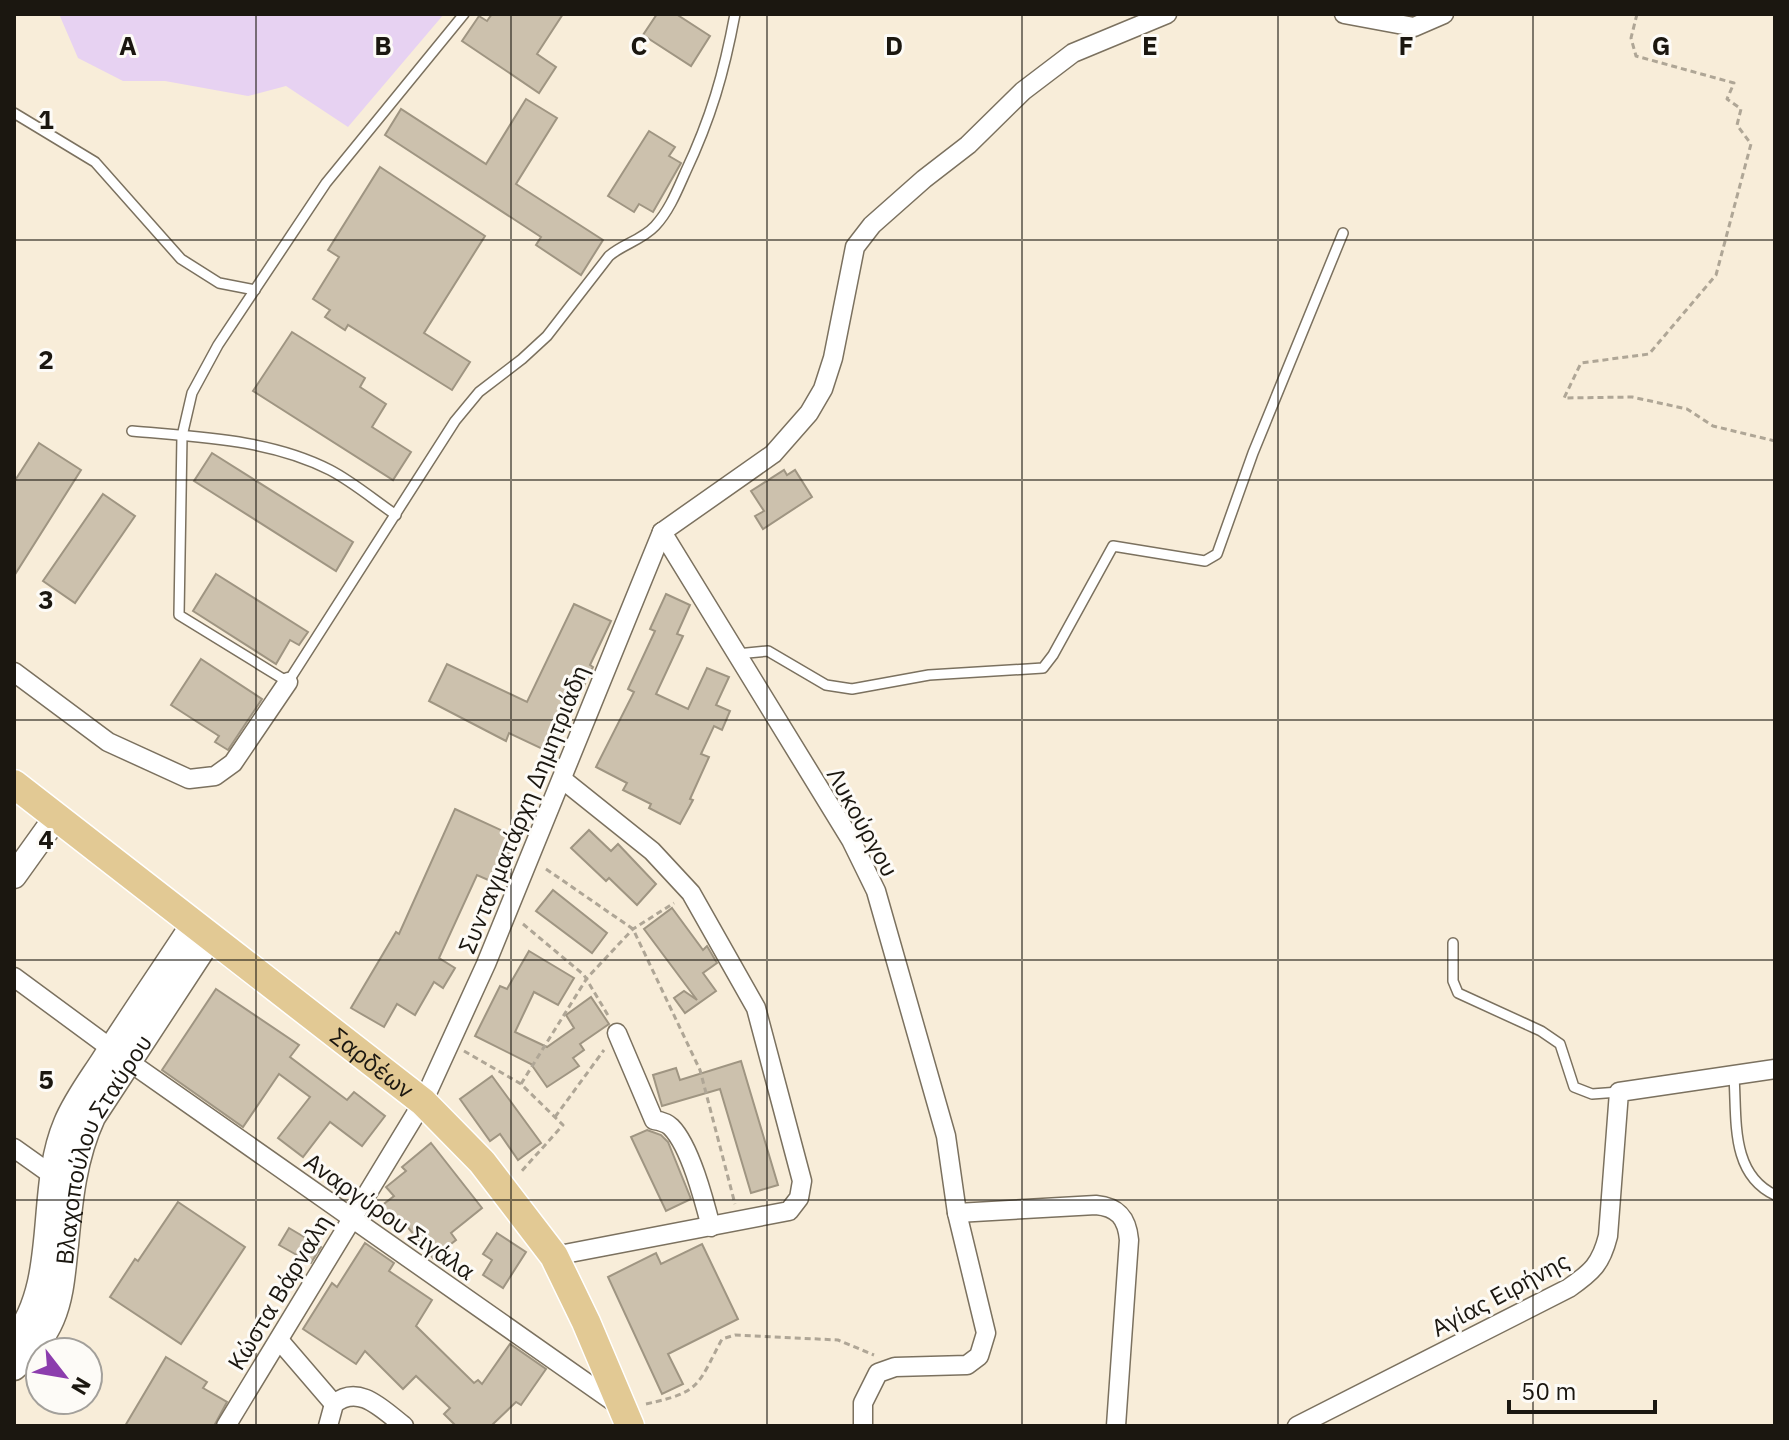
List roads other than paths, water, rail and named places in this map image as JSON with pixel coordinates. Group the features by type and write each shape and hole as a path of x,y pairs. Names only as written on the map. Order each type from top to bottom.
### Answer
{"main road":[{"name":"Σαρδέων","path":"14,784 423,1102 469,1146 554,1256 627,1418"}],"street":[{"path":"662,532 773,454 809,413 823,389 833,358 855,247 872,225 968,145 1023,91 1073,53 1167,14"},
{"path":"1344,14 1414,27 1444,14"},
{"name":"Λυκούργου","path":"662,532 851,840 876,891 946,1136 957,1213 986,1333 979,1356 967,1365 887,1370 863,1403 863,1426"},
{"name":"Συνταγματάρχη Δημητριάδη","path":"423,1102 508,912 662,532"},
{"path":"14,672 108,742 189,779 215,776 233,763 288,682"},
{"path":"554,1256 789,1211 799,1198 802,1181 756,1008 691,893 652,851 562,779"},
{"path":"14,876 57,816"},
{"name":"Βλαχοπούλου Σταύρου","path":"14,1368 21,1336 33,1308 63,1176 65,1124 120,1055 202,930"},
{"name":"Αναργύρου Σιγάλα","path":"14,977 627,1418"},
{"path":"617,1033 654,1120 670,1125 682,1143 711,1227"},
{"path":"1619,1092 1775,1069"},
{"name":"Αγίας Ειρήνης","path":"1297,1426 1569,1288 1590,1273 1603,1256 1608,1236 1619,1092"},
{"name":"Κώστα Βάρναλη","path":"226,1426 423,1102"},
{"path":"14,1148 63,1176"},
{"path":"957,1213 1096,1205 1109,1206 1121,1214 1128,1226 1116,1426"},
{"path":"279,1340 334,1404"},
{"path":"328,1426 334,1404 350,1395 361,1395 404,1426"}],"lane":[{"path":"464,14 326,183 218,345 192,393 182,436 179,615 288,682 455,421 479,392 547,336 609,256 651,230 662,218 700,141 724,74 735,14"},
{"path":"14,113 95,162 181,259 219,283 255,290"},
{"path":"737,654 768,651 826,685 852,689 929,675 1043,668 1113,546 1205,561 1217,554 1253,453 1343,233"},
{"path":"132,431 240,442 291,454 331,470 396,515"},
{"path":"1453,943 1453,981 1458,993 1541,1031 1560,1044 1574,1087 1592,1094 1619,1092"},
{"path":"1734,1077 1740,1159 1750,1177 1775,1195"}]}
